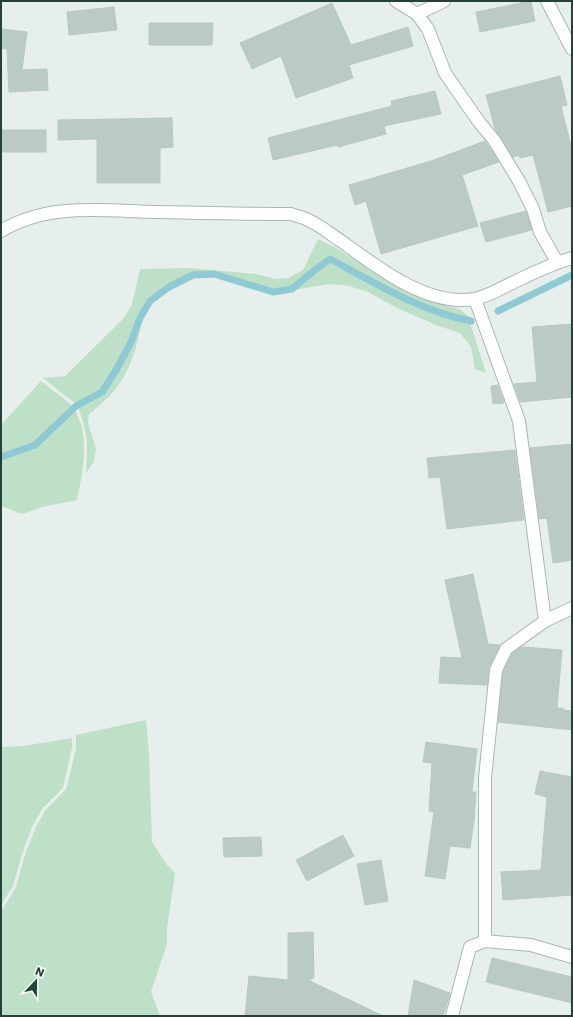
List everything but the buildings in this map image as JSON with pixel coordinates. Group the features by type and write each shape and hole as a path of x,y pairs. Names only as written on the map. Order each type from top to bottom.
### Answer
{"street":[{"path":"396,1 417,14 428,29 446,74 479,122 494,140 519,181 533,209 540,232 557,262"},
{"path":"417,14 444,1"},
{"path":"547,1 572,50"},
{"path":"1,231 7,227 41,215 60,211 79,210 291,214 308,220 321,227 388,274 408,286 442,298 461,299 475,299 498,290 557,262 572,258"},
{"path":"475,299 518,421 544,621"},
{"path":"485,942 485,778 496,670 506,649 544,621 572,608"},
{"path":"452,1016 470,947 485,942 531,945 572,957"}],"green space":[{"path":"318,239 336,248 385,279 409,292 440,304 460,309 471,319 416,301 330,257 315,267 292,287 273,289 214,272 192,273 168,285 148,300 115,370 100,390 76,404 43,378 65,376 124,318 132,304 140,269 189,268 256,274 276,279 288,278 303,270"},
{"path":"331,261 398,297 433,312 470,323 486,373 475,369 471,347 460,333 436,325 397,308 368,292 349,286 330,284 293,290 317,270"},
{"path":"142,319 132,358 124,377 109,396 89,414 88,423 96,449 94,461 86,473 86,439 84,424 78,407 103,393 118,371"},
{"path":"41,381 73,406 34,443 1,455 1,425"},
{"path":"75,409 82,427 84,445 82,473 77,500 42,507 22,514 1,506 1,458 36,446"},
{"path":"146,720 149,753 152,842 167,865 175,873 167,929 167,944 151,992 160,1016 1,1016 1,912 16,887 25,855 35,829 45,811 66,789 76,749 76,735"},
{"path":"72,738 72,748 63,788 42,809 32,827 22,854 13,886 1,905 1,747 23,746"}],"waterway":[{"path":"1,457 35,445 76,406 102,392 131,342 140,318 150,301 169,287 193,275 214,274 273,292 292,289 330,259 381,287 416,303 471,321"},
{"path":"498,311 572,275"}]}
